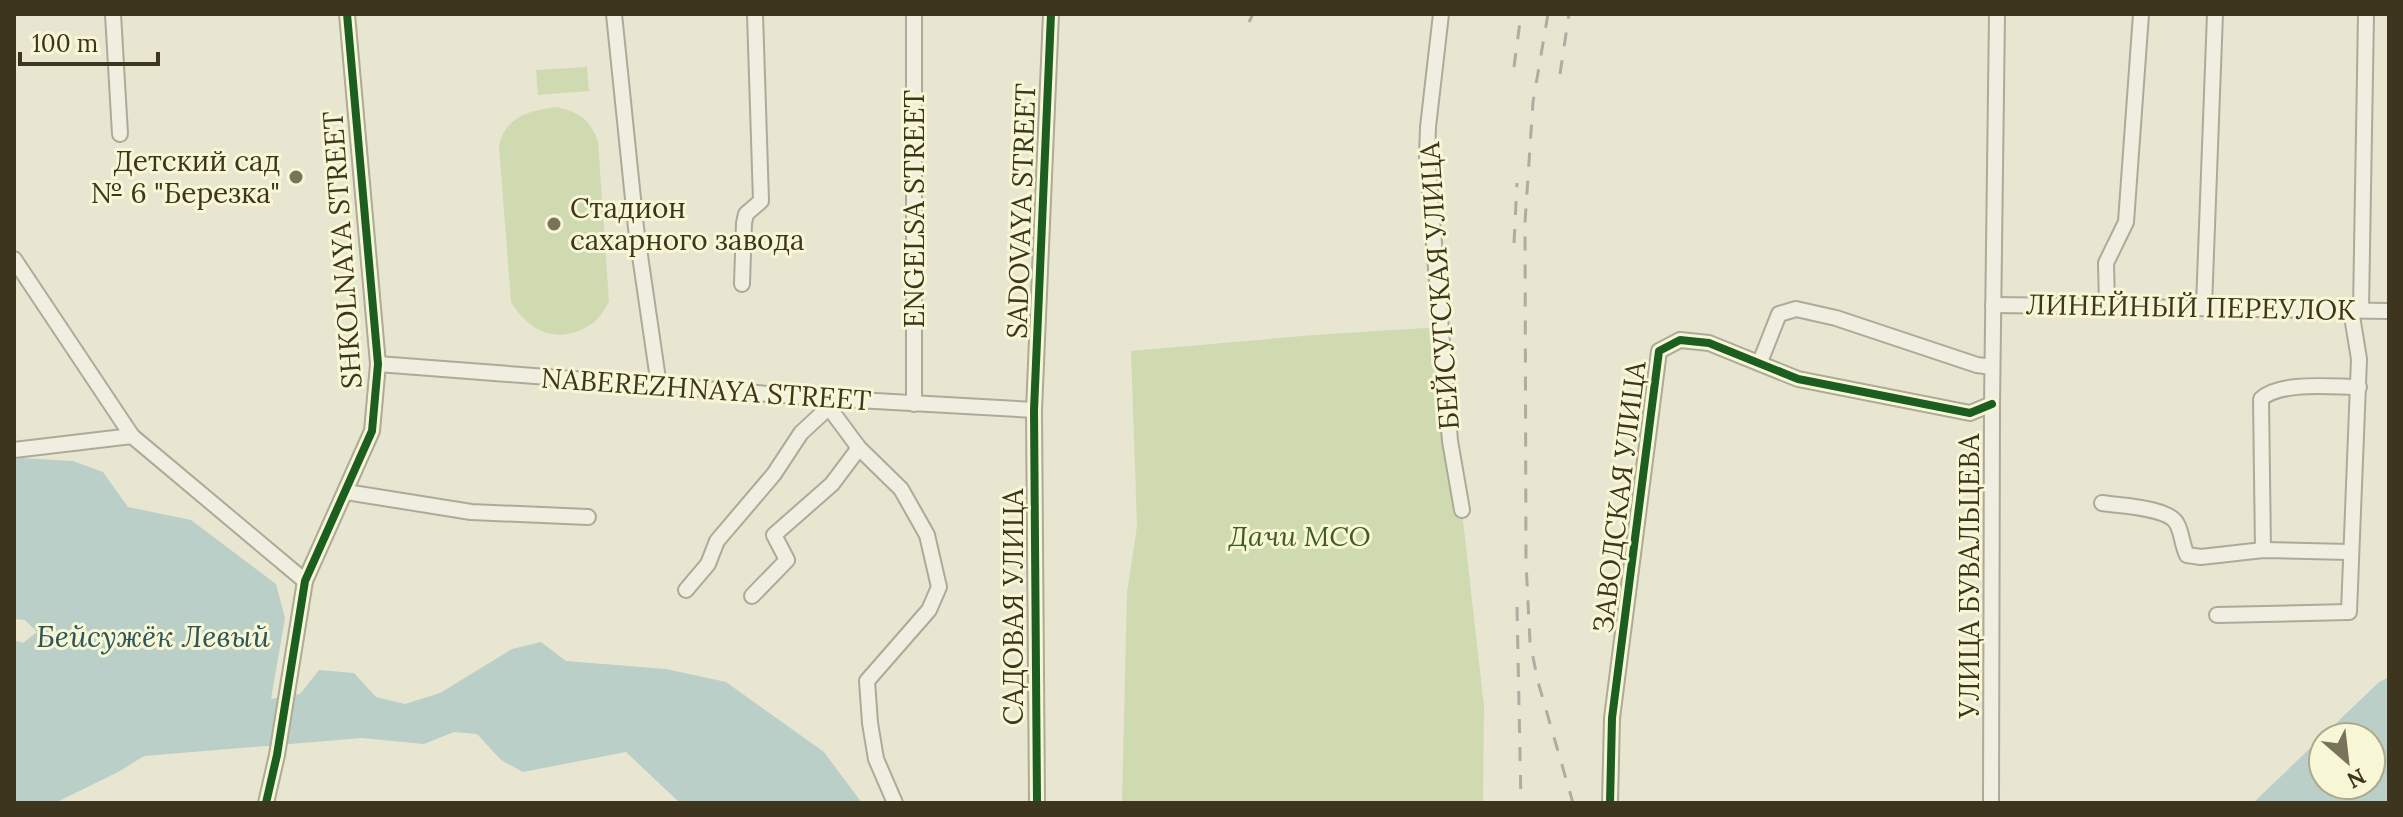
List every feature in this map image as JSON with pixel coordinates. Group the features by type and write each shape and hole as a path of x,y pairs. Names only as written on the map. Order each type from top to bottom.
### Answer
{"street":[{"path":"113,14 120,134"},
{"path":"347,14 354,14"},
{"name":"SHKOLNAYA STREET","path":"266,803 277,755 305,581 372,431 378,364 347,14"},
{"path":"614,14 636,228 659,386"},
{"path":"742,284 746,214 761,201 755,14"},
{"name":"ENGELSA STREET","path":"914,14 914,404"},
{"name":"SADOVAYA STREET","path":"1034,410 1051,14"},
{"name":"БЕЙСУГСКАЯ УЛИЦА","path":"1441,14 1427,157 1450,441 1462,510"},
{"name":"УЛИЦА БУВАЛЬЦЕВА","path":"1991,803 1997,14"},
{"path":"2107,305 2106,263 2126,222 2141,14"},
{"path":"2204,306 2215,14"},
{"path":"2217,615 2349,612 2349,552 2359,387 2356,310 2366,14"},
{"path":"14,259 132,436 305,581"},
{"name":"ЛИНЕЙНЫЙ ПЕРЕУЛОК","path":"1993,305 2389,311"},
{"path":"1760,362 1779,314 1796,309 1836,318 1977,365 1992,367"},
{"name":"ЗАВОДСКАЯ УЛИЦА","path":"1610,803 1612,718 1659,351 1680,340 1709,343 1798,379 1970,413 1992,404"},
{"name":"NABEREZHNAYA STREET","path":"378,364 659,386 825,403 1034,410"},
{"path":"2263,550 2261,399 2270,391 2283,389 2359,387"},
{"path":"686,590 708,564 717,541 774,474 825,403 859,448 901,489 927,535 939,587 929,610 867,681 876,759 895,803"},
{"name":"САДОВАЯ УЛИЦА","path":"1034,410 1037,803"},
{"path":"14,450 132,436"},
{"path":"752,596 787,560 774,535 832,484 859,448"},
{"path":"346,492 471,512 588,517"},
{"path":"2102,503 2172,516 2179,526 2181,543 2187,555 2201,557 2263,550 2349,552"}],"green space":[{"path":"587,67 589,91 538,95 536,70"},
{"name":"Стадион сахарного завода","path":"555,107 582,117 598,141 609,302 593,323 581,330 558,335 547,333 527,322 511,302 499,146 506,128 519,117"},
{"name":"Дачи МСО","path":"1441,327 1484,706 1483,803 1122,803 1127,592 1137,526 1131,351"}],"water":[{"name":"Бейсужёк Левый","path":"14,460 73,461 103,472 128,507 191,520 276,584 285,618 271,699 300,694 319,670 354,673 376,697 405,704 440,693 512,649 541,642 566,661 666,669 726,682 824,752 862,803 680,803 626,752 523,772 501,760 477,734 454,732 424,744 362,738 144,756 55,803 14,803 14,640 23,643 37,632 25,620 14,619"},
{"path":"2389,677 2389,803 2253,803 2307,751 2307,801 2387,801 2387,721 2338,721 2379,682"}],"railway":[{"path":"1249,22 1253,14"},
{"path":"1514,67 1521,14"},
{"path":"1548,14 1533,102 1525,222 1526,562 1530,642 1538,682 1573,803"},
{"path":"1560,74 1569,14"},
{"path":"1514,243 1517,183"},
{"path":"1517,607 1521,803"}],"cycle path":[{"path":"266,803 277,755 305,581 372,431 378,364 347,14"},
{"path":"1037,803 1034,410 1051,14"},
{"path":"1610,803 1612,718 1659,351 1680,340 1709,343 1798,379 1970,413 1992,404"}],"place":[{"name":"Детский сад № 6 \"Березка\"","path":"296,177"},
{"name":"Стадион сахарного завода","path":"554,224"}]}
